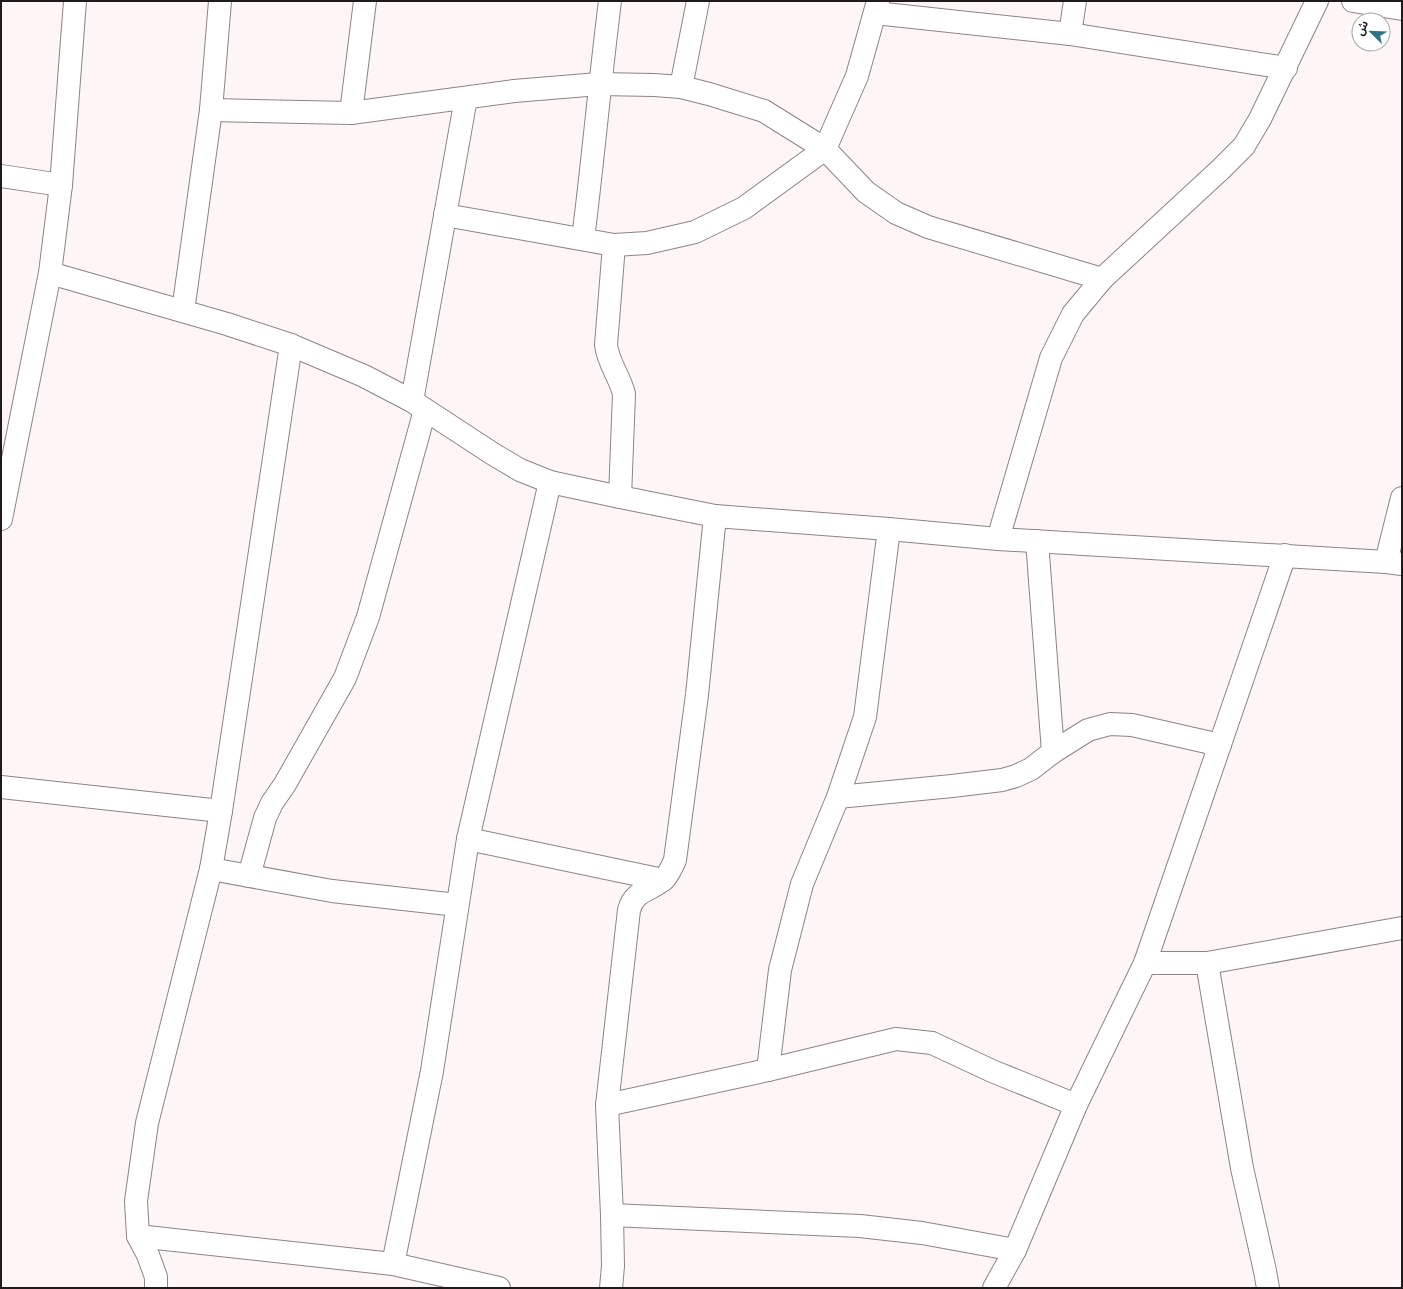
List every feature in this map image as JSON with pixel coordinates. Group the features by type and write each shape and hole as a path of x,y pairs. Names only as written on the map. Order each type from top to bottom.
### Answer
{"street":[{"path":"1,519 50,273 61,185 75,1"},
{"path":"183,311 210,110 220,1"},
{"path":"351,113 365,1"},
{"path":"583,239 593,156 599,84 610,1"},
{"path":"681,87 698,1"},
{"path":"1070,34 1075,1"},
{"path":"998,539 1051,358 1073,314 1102,279 1221,170 1244,146 1260,119 1286,68 1317,1"},
{"path":"1353,1 1402,9"},
{"path":"445,215 614,245 647,243 695,232 744,208 825,149 857,76 876,7 1070,34 1286,68"},
{"path":"210,110 351,113 514,92 599,84 681,87 764,111 825,149 866,192 896,213 928,227 1102,279"},
{"path":"249,876 265,818 272,803 285,784 345,678 368,617 418,406 445,215 466,98"},
{"path":"1,176 61,185"},
{"path":"614,245 606,345 607,355 622,386 624,394 620,497"},
{"path":"50,273 183,311 291,345 364,376 418,406 520,470 550,482 715,516 998,539 1285,555 1394,563 1402,498"},
{"path":"156,1288 156,1277 148,1255 138,1236 136,1201 147,1123 211,869 291,345"},
{"path":"393,1264 432,1071 468,839 550,482"},
{"path":"611,1288 613,1266 612,1215 607,1106 629,910 635,896 662,880 670,872 675,860 697,695 715,516"},
{"path":"768,1070 780,970 802,884 838,797 865,717 889,529"},
{"path":"1037,541 1053,752"},
{"path":"994,1288 1015,1250 1076,1105 1145,963 1285,555"},
{"path":"838,797 1002,780 1016,776 1031,769 1053,752 1088,730 1110,724 1132,724 1220,745"},
{"path":"1,787 221,811"},
{"path":"468,839 662,880"},
{"path":"211,869 332,891 457,905"},
{"path":"1145,963 1207,963 1402,928"},
{"path":"1207,963 1242,1168 1268,1288"},
{"path":"607,1106 768,1070 896,1039 932,1043 1076,1105"},
{"path":"612,1215 860,1226 922,1233 1015,1250"},
{"path":"138,1236 393,1264 499,1288"}]}
